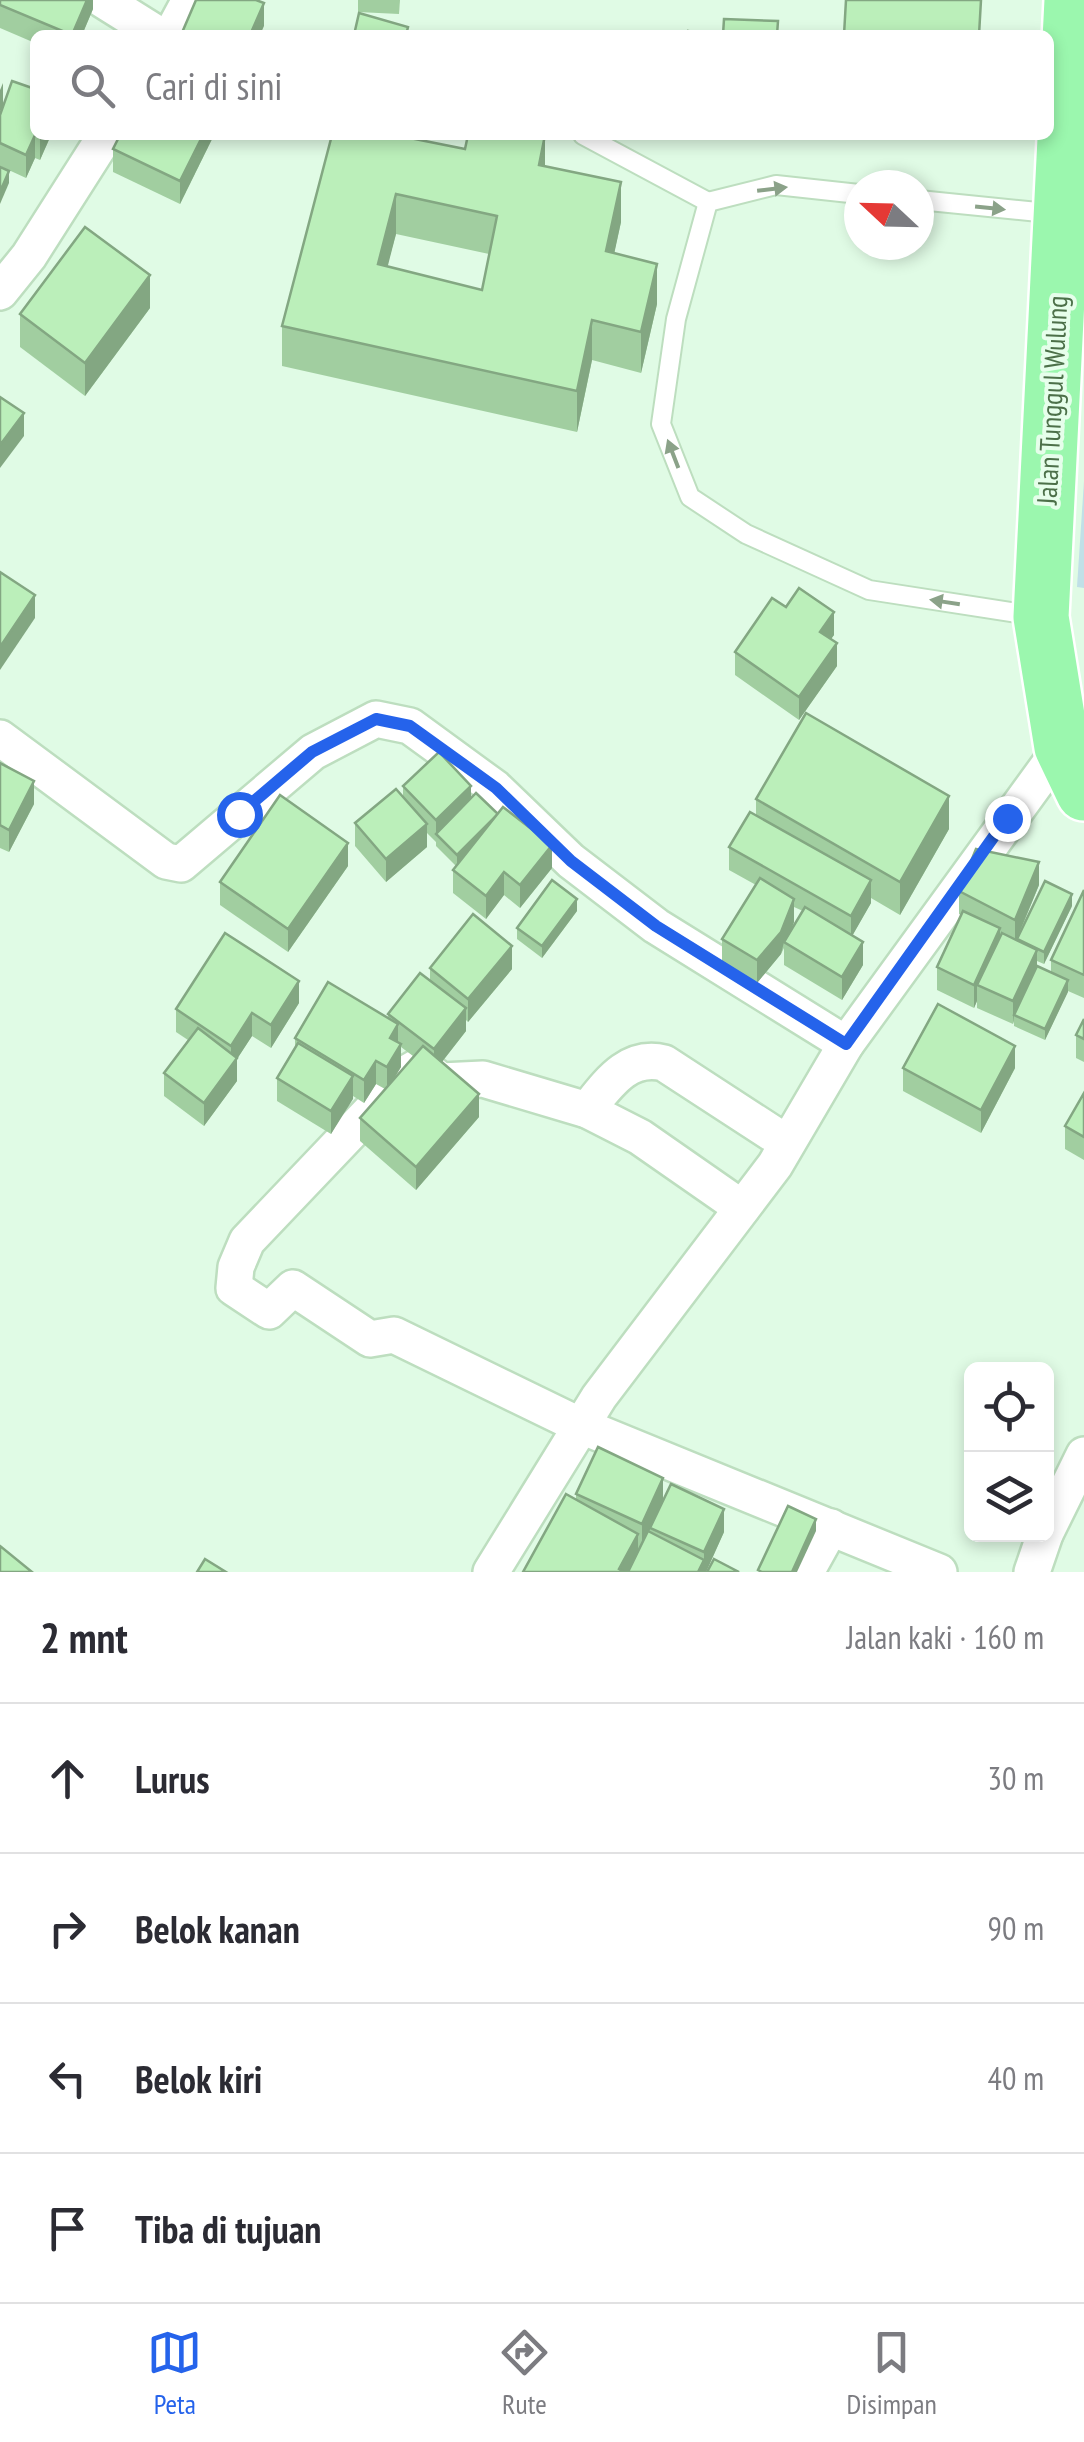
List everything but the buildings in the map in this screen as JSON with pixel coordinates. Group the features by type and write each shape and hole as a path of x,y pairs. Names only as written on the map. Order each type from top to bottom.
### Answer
{"main road":[{"name":"Jalan Tunggul Wulung","path":"1072,0 1069,229 1041,616 1073,770"}],"street":[{"path":"103,0 152,30"},
{"path":"174,30 190,0"},
{"path":"0,292 29,256 103,140"},
{"path":"0,738 166,861 180,864 312,752 376,719 410,726 496,788 571,861 656,926 846,1044"},
{"path":"490,1572 579,1426 742,1208 787,1143 846,1044 1073,770"},
{"path":"587,1110 634,1062 649,1059 664,1063 787,1143"},
{"path":"742,1208 640,1137 587,1110 483,1080 441,1081 421,1065 406,1073 247,1241 236,1267 234,1288 269,1311 293,1288 370,1338 394,1335 579,1426 939,1572"},
{"path":"1054,1516 1084,1454"},
{"path":"806,1572 831,1527"},
{"path":"1032,1572 1043,1542"}],"lane":[{"path":"592,140 708,202 776,185 844,192"},
{"path":"708,202 676,319 662,424 690,498 746,534 870,590 1041,616"},
{"path":"934,203 1069,229"}],"shaded area":[{"path":"1084,481 1084,588 1077,587"}],"route":[{"path":"239,814 312,752 376,719 410,726 496,788 571,861 656,926 846,1044 1007,818"}]}
